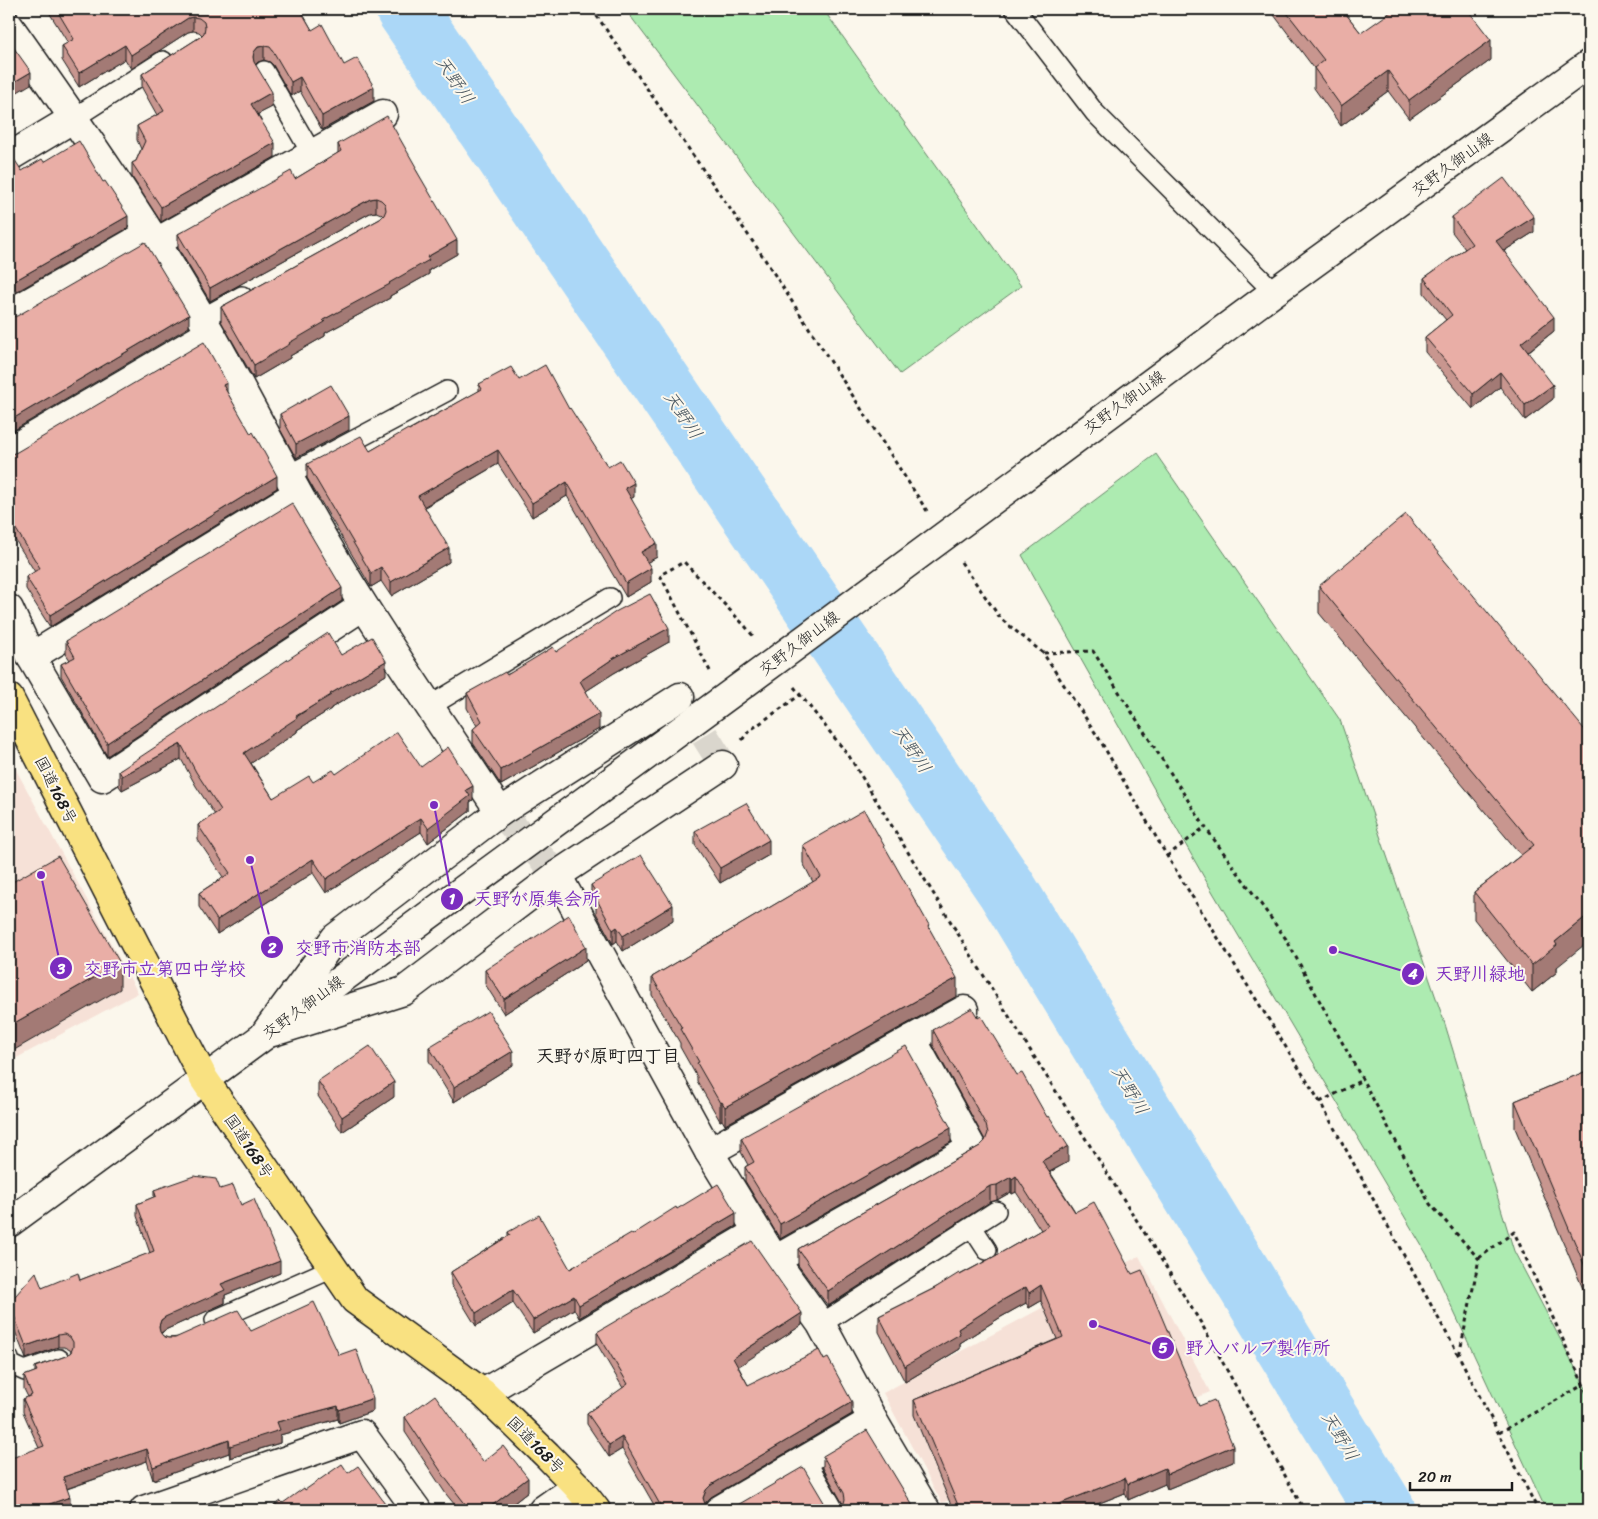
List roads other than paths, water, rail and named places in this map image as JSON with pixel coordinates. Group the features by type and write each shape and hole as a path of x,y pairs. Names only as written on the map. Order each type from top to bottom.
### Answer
{"highway":[{"name":"国道168号","path":"9,698 204,1080 355,1300 483,1393 547,1454 596,1510"}],"street":[{"path":"9,26 74,118 153,238 206,326 292,485 363,606 500,812"},
{"name":"交野久御山線","path":"9,1223 780,658 1274,292 1589,64"},
{"path":"9,314 312,154 382,114"},
{"path":"9,157 74,118"},
{"path":"9,451 206,326"},
{"path":"30,656 292,485"},
{"path":"9,609 30,656 102,778 363,606"},
{"path":"264,1035 334,938 500,812 680,697"},
{"path":"264,1035 404,991 557,875 723,765"},
{"path":"557,875 709,1152 775,1260 821,1324 873,1420 926,1510"},
{"path":"709,1152 964,1010"},
{"path":"775,1260 972,1148 912,1039"},
{"path":"483,1393 757,1232"},
{"path":"719,1510 806,1461 873,1420"},
{"path":"144,1510 196,1502 362,1434 418,1510"},
{"path":"542,1510 576,1486"}],"lane":[{"path":"1015,9 1094,113 1274,292"},
{"path":"74,118 178,52"},
{"path":"264,71 312,154"},
{"path":"206,326 253,290"},
{"path":"292,485 447,391"},
{"path":"430,706 610,598"},
{"path":"821,1324 996,1211"},
{"path":"972,1227 987,1250"},
{"path":"197,1328 333,1268"},
{"path":"9,1359 10,1364 25,1371 62,1358"},
{"path":"806,1461 834,1510"}],"waterway":[{"name":"天野川","path":"406,9 1006,888 1385,1510"}],"tunnel":[{"path":"682,700 723,765"},
{"path":"500,812 557,875"}],"place":[{"name":"天野が原集会所","path":"434,805"},
{"name":"交野市消防本部","path":"250,860"},
{"name":"交野市立第四中学校","path":"41,875"},
{"name":"天野川緑地","path":"1333,950"},
{"name":"野入バルブ製作所","path":"1093,1324"}],"district":[{"name":"天野が原町四丁目","path":"608,1056"}]}
